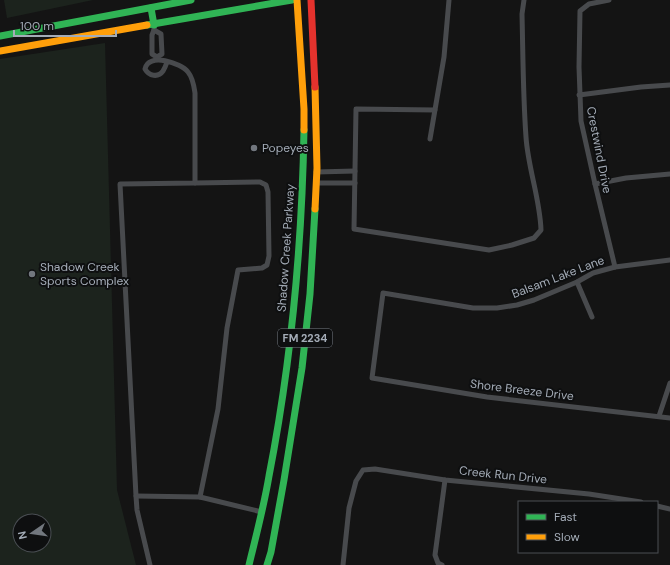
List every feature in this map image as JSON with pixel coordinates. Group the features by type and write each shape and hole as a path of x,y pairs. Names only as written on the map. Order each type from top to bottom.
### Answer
{"main road":[{"path":"0,36 191,0"},
{"path":"0,51 154,28 292,0"},
{"name":"Shadow Creek Parkway","path":"249,565 262,512 287,366 295,284 303,167 304,109 297,0"},
{"name":"FM 2234","path":"267,565 271,552 284,480 302,368 310,294 316,183 316,100 311,0"},
{"path":"151,8 154,28"}],"street":[{"path":"430,139 444,57 449,0"},
{"path":"435,110 356,109 354,229 489,250 534,238 541,230 540,215 526,138 522,14 524,0"},
{"name":"Crestwind Drive","path":"609,0 589,4 580,11 579,95 581,121 615,267"},
{"path":"166,62 162,73 154,76 147,73 145,67 150,61 157,58 162,54 161,34 154,28 152,35 152,54 157,58 166,62 180,65 188,72 193,81 195,93 195,183"},
{"path":"579,95 670,85"},
{"path":"316,172 355,171"},
{"path":"595,184 626,178 670,174"},
{"path":"150,565 137,510 120,184 260,182 266,185 268,192 269,256 267,265 262,268 238,270 227,328 218,409 200,497"},
{"path":"316,183 355,183"},
{"name":"Balsam Lake Lane","path":"372,378 383,293 473,308 497,308 517,305 534,300 578,282 593,273 615,267 670,260"},
{"path":"578,282 592,317"},
{"name":"Shore Breeze Drive","path":"372,378 487,397 670,418"},
{"path":"659,416 670,383"},
{"name":"Creek Run Drive","path":"343,565 349,508 356,481 363,470 375,469 444,480 589,494 634,501"},
{"path":"440,564 435,555 444,480"},
{"path":"136,496 200,497 262,512"},
{"path":"658,506 670,509"}],"shaded area":[{"path":"4,0 93,0 7,18"},
{"name":"Shadow Creek Sports Complex","path":"105,43 117,490 136,565 0,565 0,59"}],"traffic: fast":[{"path":"0,36 191,0"},
{"path":"147,25 292,0"},
{"path":"151,8 154,25"},
{"path":"249,565 260,521 277,433 289,347 298,261 304,130"},
{"path":"267,565 271,552 284,480 302,368 310,294 315,209"}],"traffic: slow":[{"path":"297,0 304,130"},
{"path":"0,51 147,25"},
{"path":"315,87 317,168 315,209"}],"traffic: jam":[{"path":"311,0 315,87"}],"place":[{"name":"Popeyes","path":"254,148"},
{"name":"Shadow Creek Sports Complex","path":"32,274"}]}
